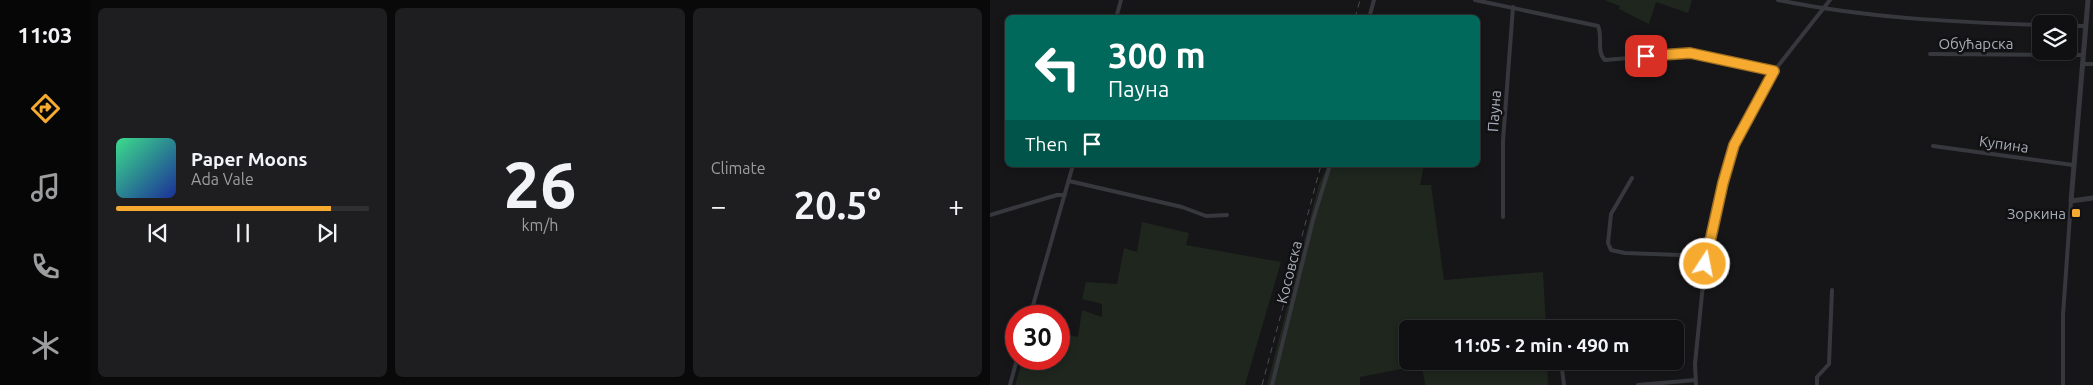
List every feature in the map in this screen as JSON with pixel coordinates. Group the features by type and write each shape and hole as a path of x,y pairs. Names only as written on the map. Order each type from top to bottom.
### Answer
{"street":[{"path":"1117,15 1121,0"},
{"path":"1370,15 1374,0"},
{"path":"1476,0 1598,26 1600,30 1601,53 1605,60 1690,53 1774,71"},
{"path":"1778,0 1822,9 1938,22 2032,25"},
{"path":"1638,385 1696,383 1695,364 1707,256 1723,183 1734,145 1774,71 1830,0"},
{"path":"2063,385 2063,315 2073,165 2085,26 2090,1"},
{"name":"Пауна","path":"1503,217 1503,141 1513,7"},
{"path":"2077,26 2085,26"},
{"name":"Обућарска","path":"1930,54 2083,55"},
{"path":"2082,64 2093,64"},
{"name":"Купина","path":"1933,146 2073,165"},
{"path":"1033,305 1072,167"},
{"name":"Косовска","path":"1272,385 1313,220 1329,167"},
{"path":"1632,178 1611,214 1608,243 1611,250 1625,253 1707,256"},
{"path":"1069,181 1182,207 1206,216 1227,215"},
{"path":"990,214 1057,195 1065,195"},
{"path":"2071,201 2093,198"},
{"path":"1817,385 1817,376 1826,370 1829,364 1832,290"},
{"path":"1010,385 1014,370"},
{"path":"1563,370 1564,385"}],"shaded area":[{"path":"1604,0 1692,0 1688,13 1656,2 1649,24 1619,9 1620,6"},
{"path":"1327,167 1424,167 1420,185 1431,185 1444,280 1543,272 1546,320 1399,320 1399,369 1360,377 1360,385 1267,385 1319,184"},
{"path":"1142,222 1189,233 1186,245 1281,262 1245,385 1015,385 1020,370 1070,370 1070,335 1078,337 1082,310 1102,317 1102,304 1082,299 1086,282 1117,284 1124,248 1137,252"},
{"path":"1423,370 1547,370 1548,385 1425,385"}],"railway":[{"path":"1356,15 1360,0"},
{"path":"1262,385 1320,167"}],"place":[{"name":"Зоркина","path":"2076,213"}],"route":[{"path":"1646,56 1701,54 1774,71 1734,145 1712,226 1705,264"}]}
